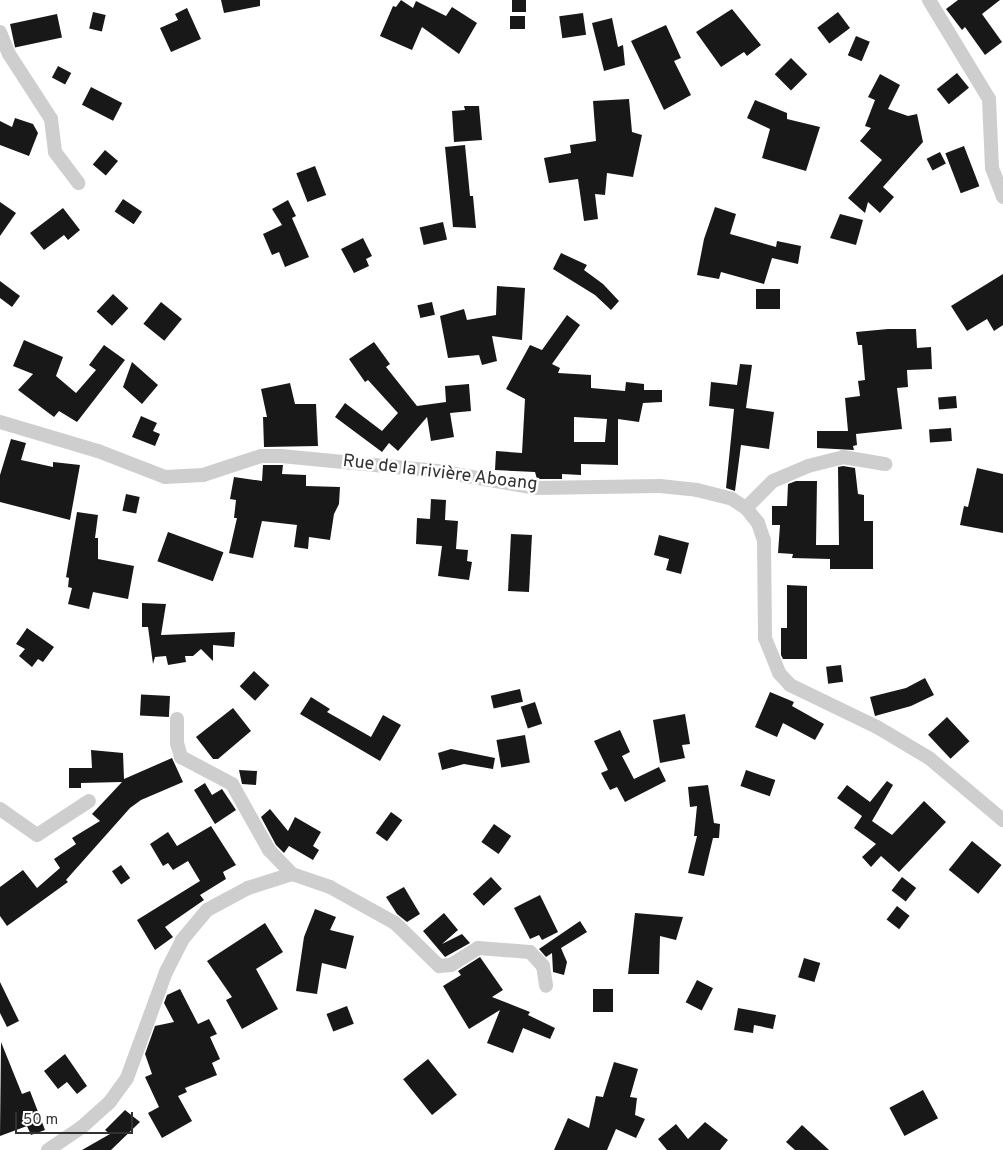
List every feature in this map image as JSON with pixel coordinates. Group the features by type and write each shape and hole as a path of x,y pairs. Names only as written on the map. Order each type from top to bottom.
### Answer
{"street":[{"path":"929,0 989,99 992,168 1003,197"},
{"path":"0,32 9,54 51,119 55,152 78,182"},
{"name":"Rue de la rivière Aboang","path":"0,422 98,451 165,477 193,477 251,458 281,456 436,471 536,488 618,485 697,490 732,499 746,508 758,523 764,540 765,638 780,673 790,685 877,727 921,753 948,771 1003,820"},
{"path":"746,508 773,481 808,466 843,457 885,464"},
{"path":"177,719 177,743 181,757 232,784 269,850 292,874 330,887 395,922 439,966 451,965 478,948 530,952 543,966 546,986"},
{"path":"0,809 38,835 89,801"},
{"path":"48,1150 82,1127 109,1103 127,1078 166,972 182,940 207,910 248,888 292,874"}],"building":[{"path":"221,0 260,0 260,6 224,13"},
{"path":"401,0 413,8 416,1 446,16 452,7 477,23 459,54 422,27 412,50 380,36 393,6 396,7"},
{"path":"512,0 526,0 526,12 512,12"},
{"path":"958,0 1000,0 982,14 1002,42 985,55 965,27 962,30 946,9"},
{"path":"187,8 201,39 171,52 160,28 178,20 175,14"},
{"path":"732,9 761,45 747,56 744,52 721,67 696,32"},
{"path":"93,12 106,15 102,31 89,29"},
{"path":"838,12 850,28 829,44 817,28"},
{"path":"583,13 586,35 562,38 559,16"},
{"path":"57,14 62,37 15,47 10,24"},
{"path":"510,16 525,16 525,29 510,29"},
{"path":"612,18 618,47 623,45 625,65 604,71 592,23"},
{"path":"666,25 681,58 674,61 691,95 664,110 631,41"},
{"path":"856,36 870,42 862,61 848,55"},
{"path":"791,58 807,74 791,91 775,74"},
{"path":"58,66 71,73 65,85 52,77"},
{"path":"957,73 969,88 949,104 937,89"},
{"path":"880,74 900,85 888,109 908,116 917,114 923,142 883,187 894,197 880,213 868,202 865,213 848,198 882,160 860,141 871,128 865,126 875,100 868,97"},
{"path":"91,87 122,103 113,121 82,105"},
{"path":"629,99 632,132 642,135 633,177 607,173 605,195 595,194 598,219 584,221 578,179 549,183 544,158 571,153 570,145 596,141 593,101"},
{"path":"755,100 787,113 787,119 820,127 806,171 762,158 770,129 747,118"},
{"path":"464,106 479,106 482,140 454,142 452,111 465,110"},
{"path":"15,118 33,124 38,133 29,156 0,145 0,121 12,127"},
{"path":"465,145 470,196 473,196 476,228 453,227 445,147"},
{"path":"964,146 979,186 961,193 945,153"},
{"path":"105,150 118,161 106,175 93,165"},
{"path":"940,152 946,164 933,170 927,159"},
{"path":"315,166 326,195 307,202 296,173"},
{"path":"123,199 142,212 134,224 115,211"},
{"path":"288,200 296,216 292,218 309,257 285,267 279,252 272,255 263,234 282,225 272,209"},
{"path":"0,202 16,213 0,236"},
{"path":"715,207 736,214 730,234 776,247 777,241 801,246 798,264 772,258 764,284 721,272 719,279 697,275 704,239"},
{"path":"63,208 80,230 68,240 64,235 44,250 30,233"},
{"path":"840,214 863,220 856,245 830,238"},
{"path":"443,222 447,240 424,245 420,227"},
{"path":"363,238 372,256 366,259 369,266 354,273 341,249"},
{"path":"561,253 587,265 584,270 603,284 619,301 611,310 595,295 553,269"},
{"path":"1003,274 1003,325 994,331 987,319 967,331 951,306"},
{"path":"0,281 20,296 12,307 0,298"},
{"path":"497,286 525,288 522,340 492,336 497,361 482,365 479,355 448,358 440,316 464,309 467,320 496,315"},
{"path":"756,289 780,289 780,309 756,309"},
{"path":"113,294 128,308 112,326 97,312"},
{"path":"161,302 182,319 164,341 143,324"},
{"path":"432,302 435,315 420,318 417,305"},
{"path":"567,315 580,325 552,364 560,368 558,373 591,375 591,388 625,391 626,382 644,384 644,390 662,390 662,402 643,403 639,422 618,419 618,465 581,464 581,475 562,474 562,479 537,479 535,472 495,470 496,451 522,453 525,399 506,389 530,345 542,350","holes":["574,417 607,419 605,442 574,442"]},
{"path":"916,329 917,348 931,347 932,369 907,370 908,387 897,388 902,429 856,434 857,445 853,446 854,450 817,448 817,431 848,431 845,398 860,396 858,381 865,380 862,345 858,345 856,332"},
{"path":"24,340 63,357 56,376 76,393 96,370 89,365 104,345 125,360 77,422 59,411 54,417 18,390 33,374 13,366"},
{"path":"374,342 390,364 386,367 417,406 446,402 445,386 469,384 471,411 450,413 454,437 431,441 427,417 398,451 389,443 382,452 335,417 345,403 382,431 398,413 368,380 365,382 349,359"},
{"path":"132,362 158,385 142,404 123,387"},
{"path":"740,364 752,365 746,408 774,412 769,449 741,445 735,491 726,488 734,409 709,406 711,382 737,385"},
{"path":"290,383 295,404 316,404 318,446 264,447 263,417 267,417 261,389"},
{"path":"956,396 957,408 939,410 938,398"},
{"path":"141,416 157,423 153,431 160,434 155,446 132,437"},
{"path":"951,428 952,441 930,443 929,430"},
{"path":"11,439 26,443 21,460 53,467 53,462 80,465 70,520 0,502 0,475"},
{"path":"263,465 283,465 282,474 306,475 306,486 340,487 339,504 334,514 330,540 309,537 308,549 294,547 297,525 262,521 253,558 229,553 237,518 234,518 236,500 230,499 234,477 262,481"},
{"path":"838,467 855,468 858,494 864,495 864,521 873,521 873,569 830,569 830,559 792,558 793,554 778,553 780,525 772,525 772,506 787,506 788,484 796,481 817,481 816,545 839,545"},
{"path":"977,468 1003,474 1003,533 960,525 964,506 968,507"},
{"path":"126,494 140,497 136,514 122,511"},
{"path":"431,499 446,500 445,520 458,521 456,549 468,550 467,561 472,562 469,580 438,576 442,546 416,544 417,518 430,519"},
{"path":"77,512 98,515 95,538 98,538 98,559 134,566 128,599 93,592 89,609 68,604 72,588 68,587 69,578 66,577"},
{"path":"168,532 223,552 213,581 157,561"},
{"path":"511,534 532,535 529,592 508,591"},
{"path":"659,535 689,543 681,574 666,570 669,559 654,555"},
{"path":"787,585 807,586 807,659 783,659 781,655 781,628 787,628"},
{"path":"142,603 166,604 161,635 235,632 234,647 213,645 213,661 201,649 193,656 185,656 186,662 168,665 166,656 155,657 153,664 148,627 142,627"},
{"path":"27,628 54,647 43,662 38,659 32,667 19,656 25,649 16,644"},
{"path":"841,665 843,682 828,684 826,667"},
{"path":"254,671 269,685 255,701 240,686"},
{"path":"925,678 934,695 911,706 875,716 870,697 906,688"},
{"path":"520,689 523,702 494,708 491,696"},
{"path":"770,692 794,702 792,706 824,724 815,740 783,723 777,737 755,727"},
{"path":"141,694 170,696 169,717 140,715"},
{"path":"311,697 330,709 327,712 371,737 383,715 401,725 380,761 300,714"},
{"path":"535,702 542,724 528,729 521,707"},
{"path":"233,708 251,731 218,759 213,759 196,737"},
{"path":"685,714 690,744 682,745 685,758 660,763 653,720"},
{"path":"947,717 970,741 950,759 928,735"},
{"path":"620,730 630,752 622,756 634,779 659,767 666,781 625,802 617,787 610,790 601,773 608,770 594,741"},
{"path":"525,735 530,763 501,768 496,740"},
{"path":"451,749 495,758 493,769 464,764 442,770 438,753"},
{"path":"91,750 123,753 124,779 172,758 183,782 141,800 130,808 66,880 68,882 7,926 0,916 0,887 23,870 37,888 60,868 54,859 76,844 72,838 100,821 92,814 122,782 81,783 81,788 69,788 69,768 92,768"},
{"path":"239,770 257,771 256,785 242,784"},
{"path":"746,770 775,780 770,796 740,786"},
{"path":"887,781 893,785 872,821 892,835 924,801 946,822 899,872 881,856 871,867 862,857 876,844 854,828 862,816 837,798 847,785 870,802"},
{"path":"205,783 212,795 222,789 236,810 215,824 194,790"},
{"path":"708,785 714,823 720,824 719,838 713,838 704,876 688,873 697,836 694,836 697,806 690,807 688,787"},
{"path":"270,809 288,831 295,817 321,832 313,846 319,850 313,860 289,846 284,853 276,845 261,817"},
{"path":"391,812 402,820 387,841 376,833"},
{"path":"494,824 511,836 499,854 481,842"},
{"path":"211,826 236,865 223,872 226,879 200,895 204,900 165,927 173,937 155,950 137,920 200,881 188,861 173,870 168,863 163,866 150,844 168,832 177,846"},
{"path":"972,841 1002,865 978,894 949,870"},
{"path":"121,865 130,878 121,884 112,871"},
{"path":"491,877 502,889 484,906 473,894"},
{"path":"902,877 916,888 906,901 892,890"},
{"path":"404,887 420,914 407,922 397,914 386,897"},
{"path":"540,895 558,932 542,940 539,935 530,939 514,908"},
{"path":"897,906 910,916 899,929 887,919"},
{"path":"315,909 336,917 330,930 354,936 346,969 322,963 317,994 296,991 304,937"},
{"path":"444,913 458,930 442,944 462,934 470,943 445,957 423,931"},
{"path":"635,913 683,917 676,940 660,936 659,974 628,974"},
{"path":"580,921 587,932 561,948 567,962 564,975 553,972 552,953 546,957 539,949"},
{"path":"265,923 283,952 256,969 278,1009 242,1029 226,1000 232,997 207,961"},
{"path":"480,957 503,990 492,997 530,1012 528,1015 555,1028 550,1039 523,1028 513,1053 487,1043 500,1010 469,1029 443,986 461,975 458,971"},
{"path":"804,958 820,963 814,982 798,977"},
{"path":"697,980 713,988 702,1010 686,1002"},
{"path":"0,982 19,1021 7,1027 0,1013"},
{"path":"180,989 198,1024 209,1019 217,1034 210,1037 220,1059 212,1063 217,1075 185,1088 187,1092 178,1096 192,1121 162,1138 148,1113 159,1107 145,1077 152,1074 145,1054 155,1026 174,1022 164,1003 167,995"},
{"path":"593,989 613,989 613,1012 593,1012"},
{"path":"347,1006 354,1024 333,1032 326,1014"},
{"path":"738,1008 776,1015 773,1029 754,1025 753,1033 734,1030"},
{"path":"1,1042 22,1094 30,1091 45,1130 31,1135 27,1126 0,1136"},
{"path":"65,1054 87,1086 77,1094 67,1082 58,1089 44,1071"},
{"path":"428,1059 457,1095 432,1115 403,1079"},
{"path":"614,1062 638,1069 630,1097 637,1098 635,1115 645,1119 636,1138 616,1129 607,1150 554,1150 568,1118 589,1128 596,1096 603,1097"},
{"path":"923,1090 938,1118 904,1136 889,1108"},
{"path":"125,1110 140,1122 111,1150 82,1150 110,1134 105,1130"},
{"path":"705,1122 728,1140 720,1150 667,1150 658,1139 676,1124 688,1139"},
{"path":"802,1125 829,1150 795,1150 786,1142"}]}
